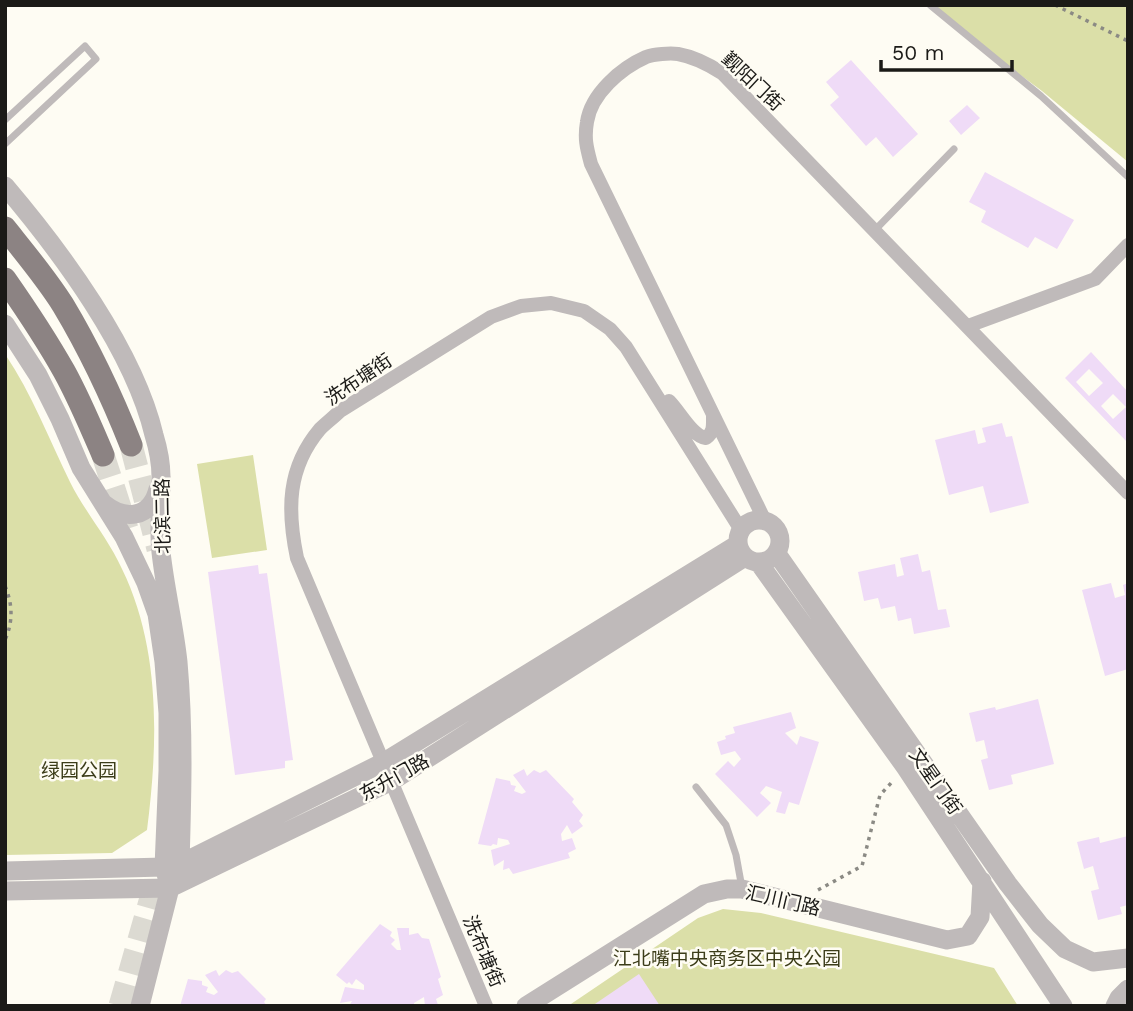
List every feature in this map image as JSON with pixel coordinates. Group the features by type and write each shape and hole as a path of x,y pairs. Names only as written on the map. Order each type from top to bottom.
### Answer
{"main road":[{"path":"5,228 62,303 91,354 131,445"},
{"path":"5,279 63,370 103,455"}],"street":[{"name":"觐阳门街","path":"765,520 591,164 585,143 587,119 598,94 620,73 648,56 677,54 701,60 722,73 1128,493"},
{"name":"北滨二路","path":"5,186 51,244 117,345 139,391 154,434 162,476 161,550 171,609 181,707 183,767 170,888"},
{"path":"968,327 1095,279 1128,245"},
{"name":"洗布塘街","path":"486,1006 297,558 291,530 290,502 295,476 305,453 320,430 340,411 491,317 521,306 551,303 584,311 610,328 626,347 649,380 746,549"},
{"name":"北滨二路","path":"5,324 38,375 81,468 124,537 157,614 168,713 172,866"},
{"path":"649,380 700,437 706,438 711,434 713,416"},
{"path":"100,501 110,509 125,514 142,512 154,503 162,476"},
{"path":"765,520 772,523 780,534 777,554 766,562 746,549 752,521 765,520"},
{"name":"东升门路","path":"5,871 172,866 384,762 746,549"},
{"name":"东升门路","path":"5,891 170,888 392,781 746,549"},
{"name":"文星门街","path":"746,549 906,768 1063,1006"},
{"name":"文星门街","path":"777,554 1008,884 1040,925 1065,949 1093,962 1128,958"},
{"name":"汇川门路","path":"526,1006 704,894 742,888 947,940 968,936 980,917 982,881"},
{"path":"140,1006 170,888"},
{"path":"1115,1006 1128,989"}],"lane":[{"path":"930,5 1041,96 1128,177"},
{"path":"5,120 85,46 96,58 5,144"},
{"path":"873,231 954,149"},
{"path":"696,787 726,825 736,855 742,888"}],"path":[{"path":"1058,6 1128,41"},
{"path":"5,586 12,608 12,620 5,640"},
{"path":"797,902 862,866 880,795 906,768"}],"green space":[{"path":"926,5 1128,5 1128,162 1042,91"},
{"name":"绿园公园","path":"5,354 32,401 70,482 122,569 144,631 150,664 154,731 147,830 112,853 5,855"},
{"path":"253,455 267,550 212,558 197,464"},
{"name":"江北嘴中央商务区中央公园","path":"723,909 761,913 994,968 1018,1006 568,1006 698,918"}],"building":[{"path":"851,60 918,134 893,157 876,137 866,146 830,105 839,97 826,82"},
{"path":"967,105 980,118 961,135 949,121"},
{"path":"985,172 1074,220 1057,249 1035,237 1028,248 981,222 986,211 969,202"},
{"path":"1091,352 1128,392 1128,443 1065,378","holes":["1089,369 1103,383 1089,396 1076,382","1113,394 1126,407 1113,419 1101,406"]},
{"path":"1002,423 1006,437 1012,436 1029,503 990,513 983,486 949,495 935,440 975,430 978,444 986,442 982,428"},
{"path":"918,554 922,572 930,570 938,610 946,609 950,627 914,634 911,618 898,621 895,606 881,609 878,598 864,601 858,572 895,564 897,577 904,575 900,558"},
{"path":"258,565 259,574 267,573 293,760 285,761 285,768 235,775 208,572"},
{"path":"1111,583 1115,598 1125,595 1123,585 1128,583 1128,669 1105,676 1082,590"},
{"path":"1038,699 1054,764 1011,775 1013,784 989,790 981,760 988,758 984,740 976,742 969,713 995,707 996,710"},
{"path":"791,712 796,728 785,733 797,745 800,736 819,742 799,805 789,802 785,814 776,812 782,792 766,786 760,793 771,803 757,817 715,774 728,761 734,767 741,759 735,751 721,755 717,742 735,733 733,727"},
{"path":"524,769 527,776 534,770 540,773 546,770 574,799 572,802 583,815 579,821 583,826 572,834 567,825 561,834 562,841 572,838 576,849 568,853 570,858 513,874 509,868 503,870 504,860 494,866 491,850 510,844 508,840 498,838 497,845 491,846 478,844 496,778 510,781 511,785 516,786 514,791 522,794 526,792 513,775"},
{"path":"1128,836 1128,905 1120,907 1122,914 1098,920 1091,891 1099,889 1093,866 1084,869 1077,842 1099,837 1100,843"},
{"path":"380,924 392,932 390,936 395,940 391,944 397,950 401,950 397,928 409,928 409,935 418,933 422,938 429,939 441,977 438,979 443,995 436,999 438,1005 425,1006 424,997 414,1003 414,1006 349,1006 352,1001 340,1003 345,987 364,990 364,985 356,979 352,985 349,982 347,984 336,975"},
{"path":"216,970 219,976 226,970 232,973 238,971 266,999 264,1002 267,1006 180,1006 188,979 202,981 202,985 208,987 206,992 214,995 218,992 205,975"},
{"path":"639,974 660,1006 592,1006"}],"tunnel":[{"path":"131,445 158,549"},
{"path":"103,455 127,529"},
{"path":"120,1006 159,870"}]}
